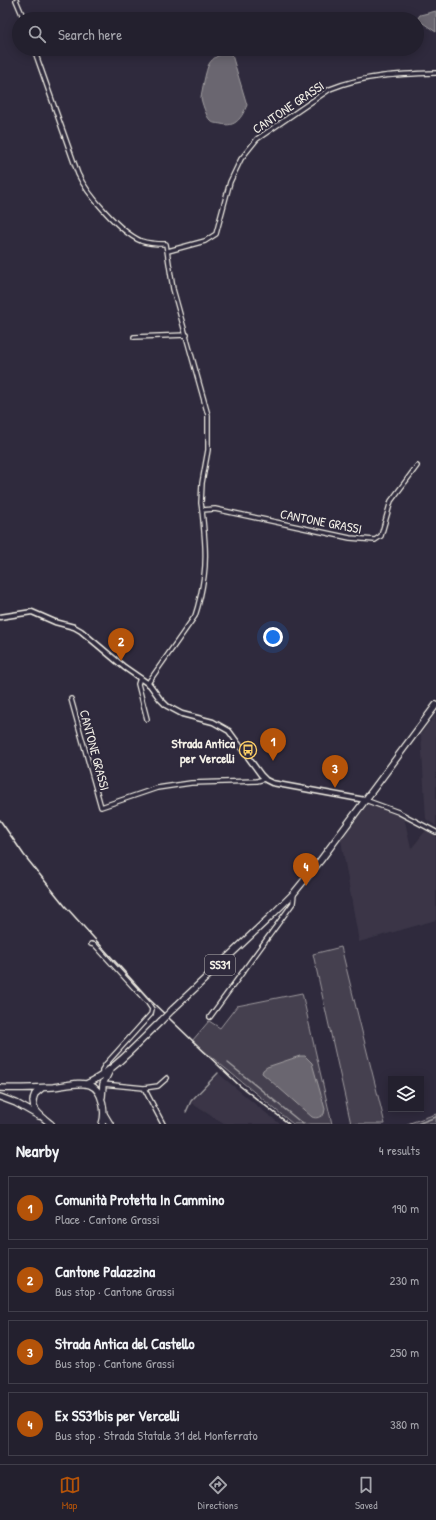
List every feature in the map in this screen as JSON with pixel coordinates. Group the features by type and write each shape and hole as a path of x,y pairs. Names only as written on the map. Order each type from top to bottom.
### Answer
{"main road":[{"name":"SS31","path":"86,1084 102,1075 112,1067 294,893 320,861 436,705"},
{"name":"SS31","path":"102,1100 103,1083 112,1067"},
{"path":"0,1088 86,1084 95,1088 102,1100 102,1124"},
{"path":"42,1117 34,1107 32,1101 37,1090 44,1087"},
{"path":"0,1097 16,1103 52,1124"},
{"path":"103,1112 110,1124"}],"street":[{"path":"16,0 21,12"},
{"path":"36,56 83,185 97,202 133,237 148,243 166,244 174,289 208,415 208,450 202,483 201,503 205,557 204,576 195,616 148,683"},
{"name":"CANTONE GRASSI","path":"168,251 205,241 216,234 230,182 241,159 257,139 324,94 342,84 378,76 436,73"},
{"path":"134,337 187,335"},
{"name":"CANTONE GRASSI","path":"202,510 215,508 350,538 375,540 381,536 391,501 417,466"},
{"path":"0,617 32,612 59,623 74,627 88,636 124,667 153,687 164,703 172,709 182,714 213,722 229,731 264,779"},
{"path":"140,678 138,684 147,718"},
{"name":"CANTONE GRASSI","path":"71,699 101,806 157,788 191,783 257,781 264,779 272,783 365,800"},
{"path":"365,800 398,812 436,832"},
{"path":"210,1017 293,903 294,893"},
{"path":"91,944 95,945 152,1009 151,1014 102,1070 103,1083 144,1088 158,1086 167,1078"},
{"path":"144,1088 162,1123"}],"shaded area":[{"path":"436,11 436,32 424,24 424,14"},
{"path":"218,56 232,56 247,105 241,117 231,124 226,125 211,121 202,102 201,97 205,75 209,64"},
{"path":"436,714 436,826 426,819 421,734"},
{"path":"368,804 404,817 411,849 427,829 436,835 436,920 359,942 341,840"},
{"path":"341,947 385,1124 351,1124 313,954"},
{"path":"302,993 332,1124 293,1124 192,1041 209,1021 220,1028 237,1006"},
{"path":"300,1056 305,1056 312,1063 325,1109 324,1114 315,1118 262,1073 267,1067"},
{"path":"219,1074 280,1124 224,1124 191,1103"},
{"path":"436,1114 436,1124 407,1124"}],"waterway":[{"path":"228,1063 303,1124"},
{"path":"186,1112 191,1101 218,1073"},
{"path":"417,1124 436,1117"}],"railway":[{"path":"0,820 24,855 65,906 150,1000 240,1086 289,1124"}],"place":[{"name":"Cantone Palazzina","path":"121,661"},
{"name":"Strada Antica per Vercelli","path":"248,750"},
{"name":"Comunità Protetta In Cammino","path":"273,761"},
{"name":"Strada Antica del Castello","path":"335,788"},
{"name":"Ex SS31bis per Vercelli","path":"306,886"}]}
